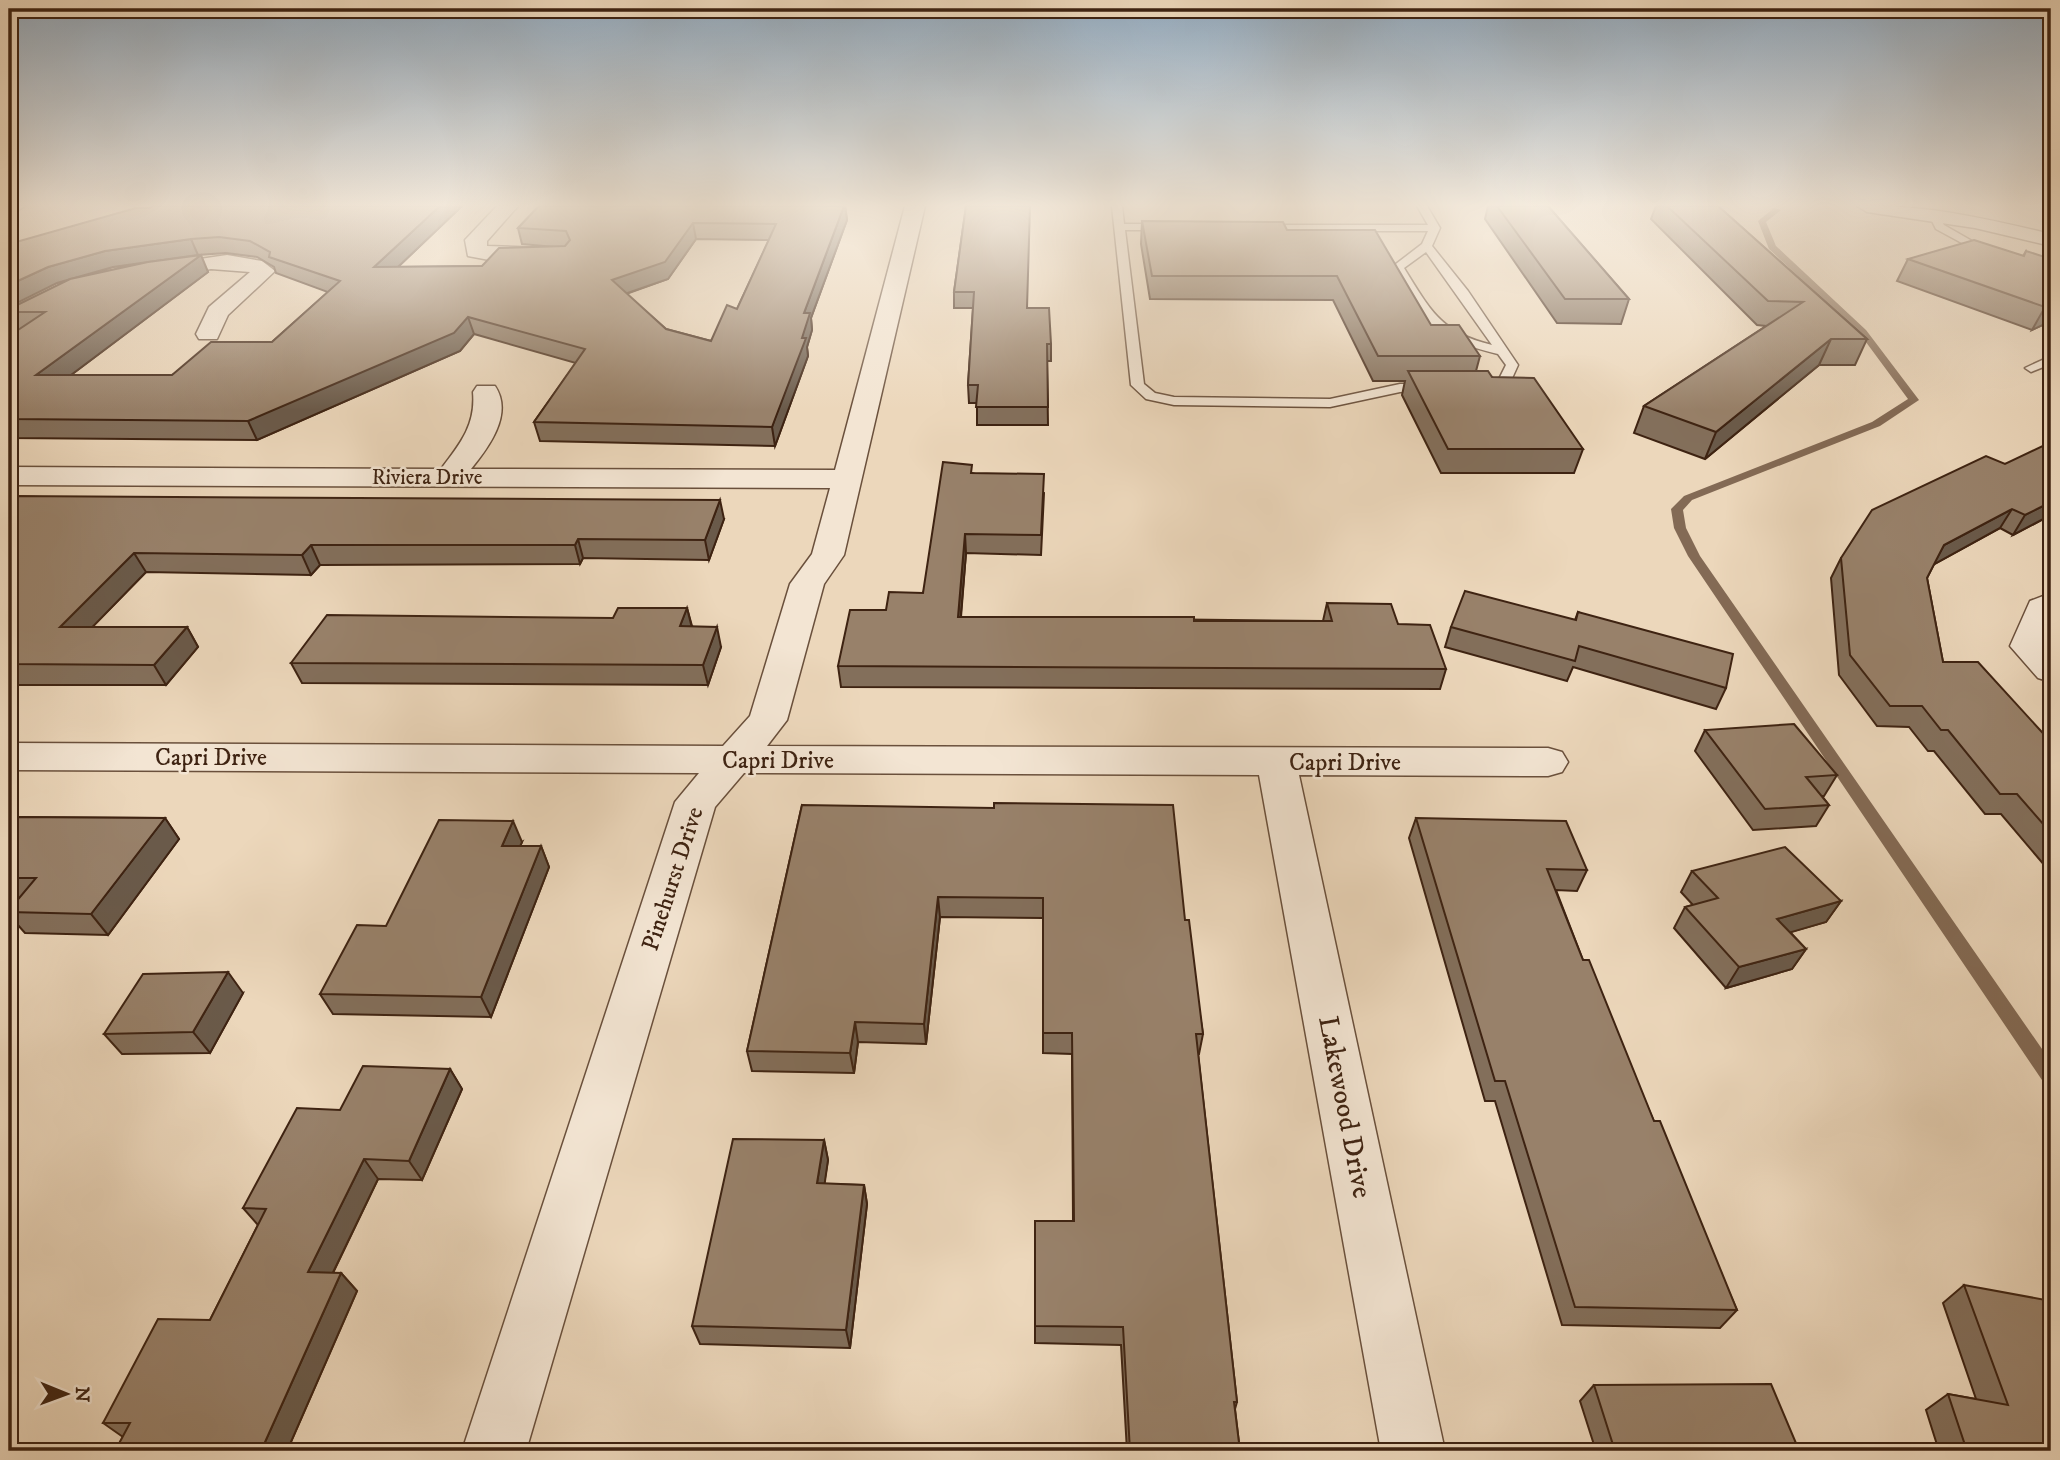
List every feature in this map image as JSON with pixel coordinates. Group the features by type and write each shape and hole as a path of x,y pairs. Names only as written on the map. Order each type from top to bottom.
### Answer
{"street":[{"path":"127,277 142,274"},
{"path":"208,334 217,312 260,274"},
{"name":"Pinehurst Drive","path":"494,1451 696,802 768,720 807,584 828,555 898,274"},
{"path":"447,479 484,429 490,412 486,392"},
{"name":"Riviera Drive","path":"9,476 845,479"},
{"path":"2051,603 2042,608 2028,646 2051,670"},
{"name":"Capri Drive","path":"9,757 1548,762"},
{"name":"Lakewood Drive","path":"1277,763 1413,1451"}],"lane":[{"path":"1124,274 1138,385 1151,396 1174,401 1329,403 1400,388 1441,388"},
{"path":"1402,274 1434,327 1470,344 1502,351"},
{"path":"1449,274 1512,365 1504,383 1469,388"},
{"path":"2031,368 2051,360"}],"building":[{"path":"9,274 33,274 9,285"},
{"path":"92,274 175,274 36,375 172,375 211,342 272,342 340,281 320,274 629,274 612,280 666,329 711,341 727,305 737,309 753,274 819,274 804,313 810,313 802,338 806,338 772,427 534,422 585,349 468,317 454,333 248,421 9,419 9,336 45,312 9,312 9,309 70,279"},
{"path":"956,274 1028,274 1027,308 1049,308 1051,344 1047,344 1048,407 976,407 978,385 968,385 974,292 954,292"},
{"path":"1401,274 1431,325 1459,325 1480,356 1378,356 1337,276 1152,276"},
{"path":"1547,274 1607,274 1629,299 1565,299"},
{"path":"1739,274 1794,274 1867,339 1831,339 1716,432 1644,406 1803,302 1768,301"},
{"path":"1951,274 2051,274 2051,305 2045,307"},
{"path":"1408,371 1488,371 1492,377 1534,378 1583,449 1448,449"},
{"path":"2051,442 2051,502 2025,515 2012,509 1944,545 1927,578 1943,662 1978,662 2051,742 2051,833 2017,794 2000,794 1948,730 1941,730 1922,706 1890,706 1850,655 1841,558 1872,510 1986,456 2005,464"},
{"path":"943,462 972,465 971,473 1044,474 1041,535 965,534 958,617 1194,617 1194,621 1332,621 1327,603 1391,604 1398,624 1430,625 1446,669 838,666 850,610 886,610 889,592 923,593"},
{"path":"9,496 720,500 705,540 578,539 575,545 311,545 302,555 134,553 60,627 187,627 154,665 9,664"},
{"path":"1465,591 1576,620 1578,612 1733,654 1726,688 1579,646 1575,661 1451,627"},
{"path":"618,608 687,608 680,626 717,627 703,665 291,663 327,615 613,618"},
{"path":"1794,724 1837,775 1806,777 1829,805 1765,809 1705,730"},
{"path":"994,803 1173,805 1185,920 1189,920 1203,1034 1196,1034 1237,1402 1234,1402 1240,1451 1130,1451 1123,1327 1035,1326 1035,1221 1074,1221 1072,1033 1043,1033 1043,898 938,897 924,1024 855,1022 850,1053 747,1051 802,805 994,808"},
{"path":"9,817 165,818 91,914 9,912 36,878 9,878"},
{"path":"1416,818 1566,821 1587,870 1547,869 1583,960 1589,960 1654,1121 1660,1121 1737,1310 1575,1307 1505,1081 1495,1081"},
{"path":"439,820 513,821 502,846 541,846 481,997 320,994 357,925 386,926"},
{"path":"1785,847 1841,901 1777,919 1806,949 1739,967 1685,907 1718,898 1692,871"},
{"path":"228,972 193,1032 104,1034 143,974"},
{"path":"363,1066 450,1069 409,1161 364,1159 308,1272 341,1273 261,1451 115,1451 130,1423 103,1423 158,1319 210,1320 266,1209 243,1208 297,1108 340,1110"},
{"path":"733,1139 824,1140 817,1183 864,1185 846,1330 692,1326"},
{"path":"1964,1285 2051,1301 2051,1451 1967,1451 1948,1394 2008,1405"},
{"path":"1771,1384 1798,1448 1859,1448 1861,1451 1615,1451 1594,1385"}],"waterway":[{"path":"1801,274 1863,332 1914,400 1876,424 1688,498 1677,509 1680,528 1694,556 2051,1077"}]}
